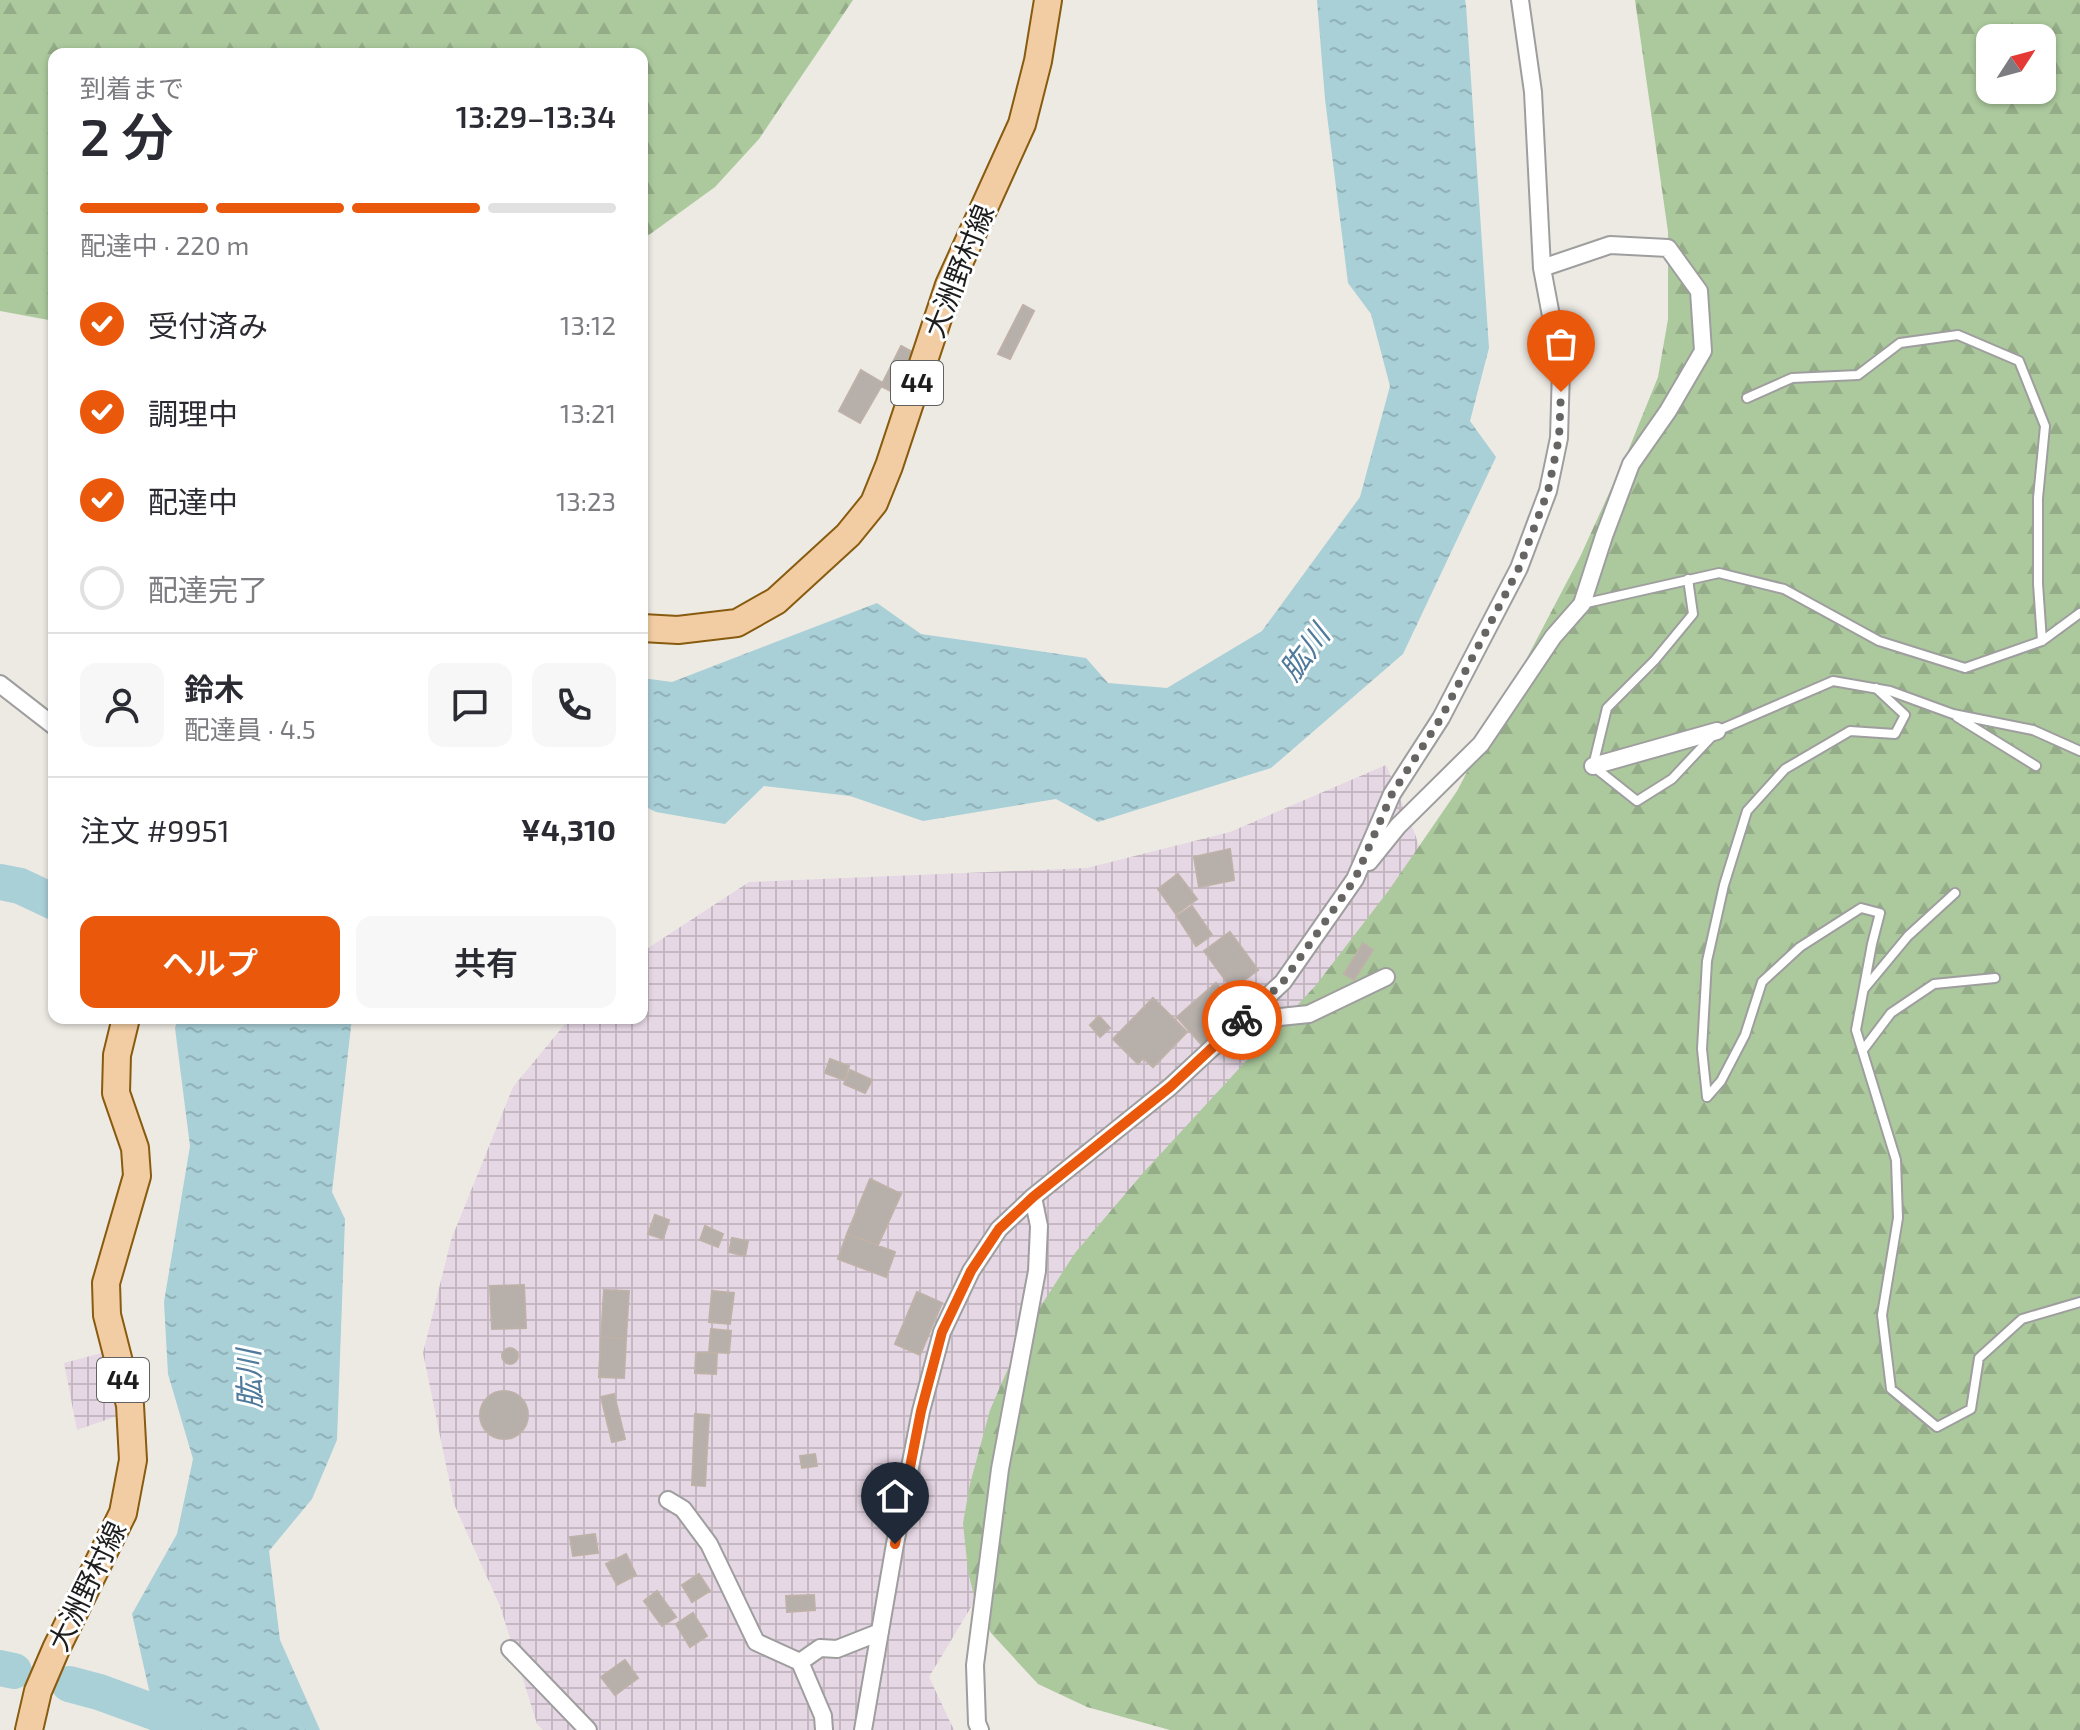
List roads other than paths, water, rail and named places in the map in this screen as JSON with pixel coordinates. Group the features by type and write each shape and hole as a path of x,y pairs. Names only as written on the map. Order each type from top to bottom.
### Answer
{"main road":[{"name":"大洲野村線","path":"648,628 678,630 737,623 776,601 848,535 874,503 949,285 1022,124 1038,61 1048,0"},
{"name":"大洲野村線","path":"29,1730 38,1691 56,1649 123,1513 133,1460 130,1405 107,1315 106,1283 137,1176 135,1148 116,1093 117,1055 125,1024"}],"street":[{"path":"1355,879 1392,794 1441,718 1519,568 1548,491 1559,438 1561,369 1542,268 1533,92 1520,0"},
{"path":"863,1730 921,1411 942,1332 971,1271 999,1229 1033,1197 1170,1087 1283,982 1355,879 1398,826 1481,744 1553,637 1582,604 1631,464 1668,411 1703,351 1699,291 1668,248 1610,245 1542,268"},
{"path":"0,684 48,721"},
{"path":"1593,766 1717,731"},
{"path":"1242,1021 1309,1014 1386,977"},
{"path":"980,1730 977,1723 975,1665 1000,1469 1037,1271 1039,1226 1033,1197"},
{"path":"668,1500 683,1509 709,1544 756,1642 800,1662 823,1716 824,1730"},
{"path":"800,1662 820,1648 837,1649 880,1632"},
{"path":"510,1649 588,1730"}],"lane":[{"path":"1747,398 1792,378 1858,375 1900,343 1958,335 2019,361 2045,426 2038,498 2038,584 2042,641"},
{"path":"1582,604 1719,573 1784,589 1879,641 1965,668 2042,641 2080,613"},
{"path":"1688,579 1693,614 1655,660 1607,708 1593,766 1637,801 1672,779 1717,731 1833,681 1890,691 1953,714 2033,730 2080,751"},
{"path":"1876,688 1905,715 1895,734 1850,731 1785,769 1747,811 1724,885 1707,961 1702,1049 1707,1097 1721,1081 1745,1035 1762,982 1800,947 1861,908 1880,913 1856,1030 1896,1160 1898,1218 1882,1315 1891,1389 1937,1427 1971,1409 1979,1358 2022,1319 2080,1302"},
{"path":"1953,714 2036,766"},
{"path":"1864,990 1908,936 1955,893"},
{"path":"1863,1050 1891,1013 1934,984 1995,978"}],"water":[{"name":"肱川","path":"1317,0 1465,0 1489,348 1470,421 1496,457 1403,654 1271,768 1098,822 1056,799 923,821 850,796 764,786 725,824 648,808 648,679 672,682 877,603 921,634 1086,658 1108,683 1167,688 1262,631 1360,497 1390,386 1371,314 1348,283 1325,99"},
{"name":"肱川","path":"176,1024 351,1024 332,1192 345,1219 337,1440 312,1499 269,1551 280,1640 320,1730 158,1730 132,1614 177,1534 193,1459 168,1374 164,1302 190,1146"}],"waterway":[{"path":"0,882 20,886 48,899"},
{"path":"0,1668 14,1671"},
{"path":"69,1684 184,1723"}]}
